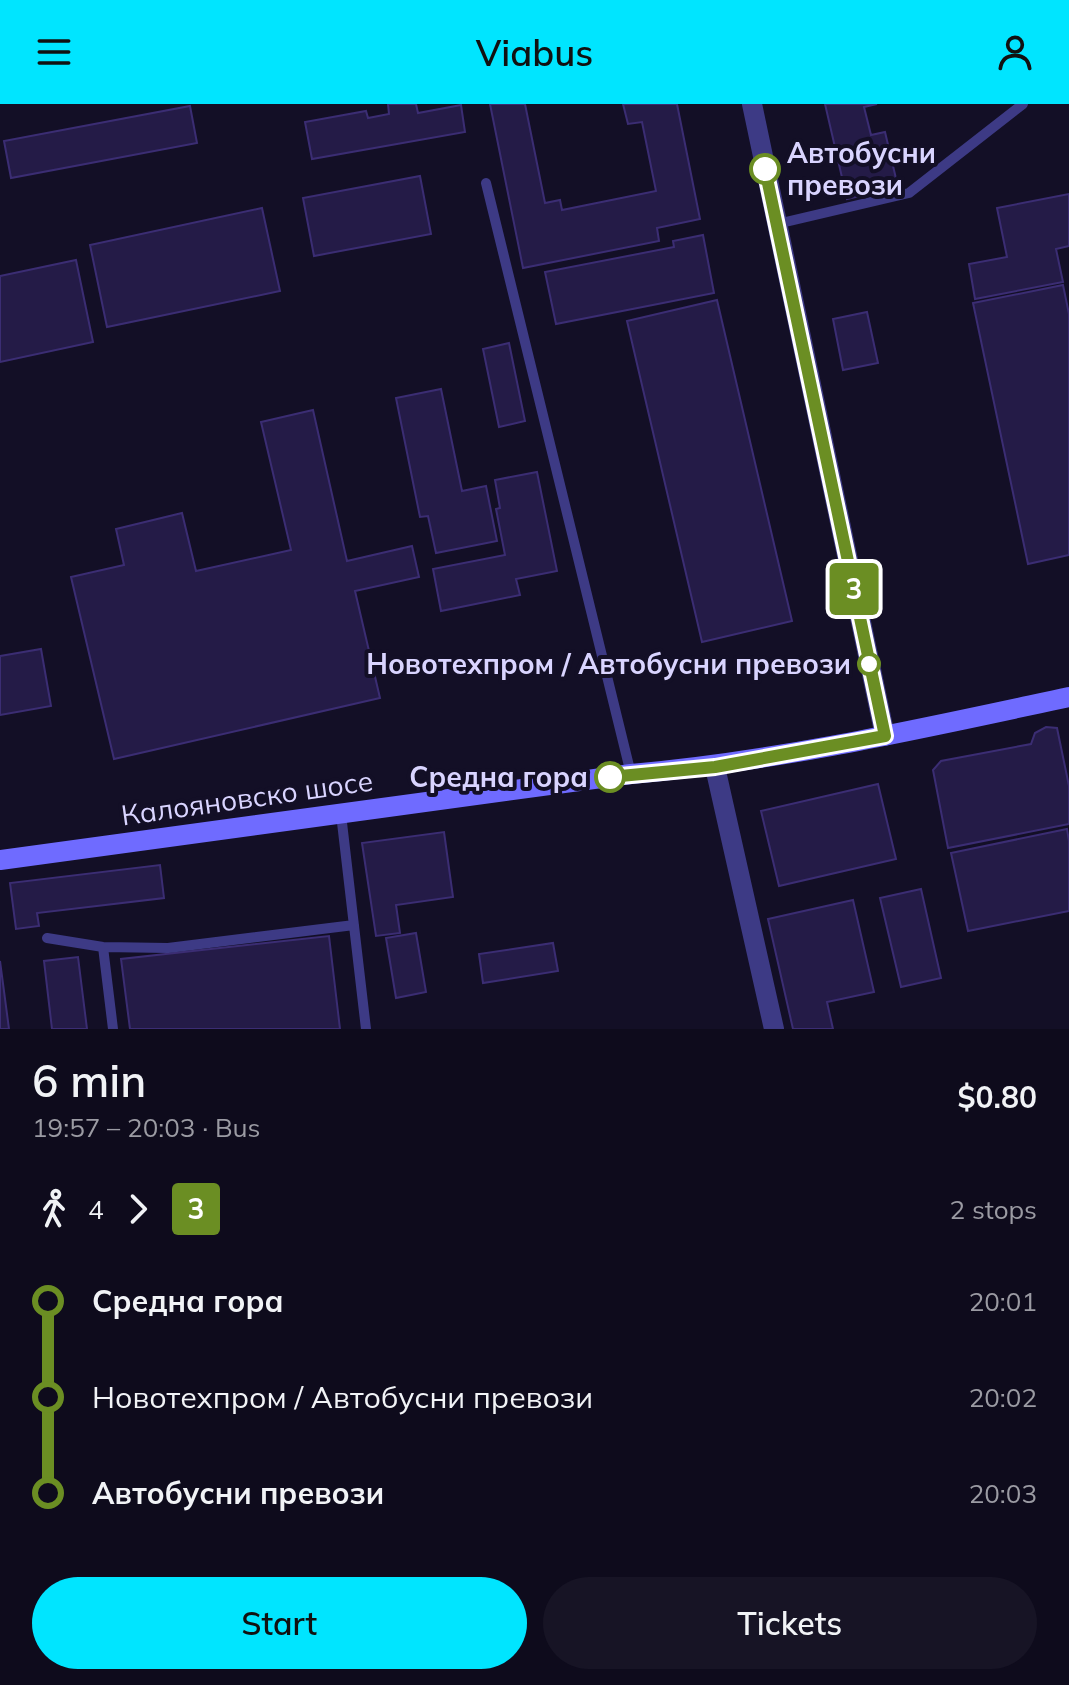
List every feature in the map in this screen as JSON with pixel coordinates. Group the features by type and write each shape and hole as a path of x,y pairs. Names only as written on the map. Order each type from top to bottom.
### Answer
{"street":[{"path":"752,104 885,736"},
{"name":"Калояновско шосе","path":"0,860 631,774 715,767 885,736 1069,697"},
{"path":"715,767 774,1029"}],"lane":[{"path":"777,224 909,193 1023,104"},
{"path":"486,183 631,774"},
{"path":"341,814 366,1029"},
{"path":"47,938 103,947 168,948 354,925"},
{"path":"103,947 113,1029"}],"building":[{"path":"388,104 416,104 418,113 461,105 465,132 312,159 305,122 366,111 368,118 389,114"},
{"path":"490,104 525,104 545,203 560,200 562,210 656,191 642,122 628,124 623,104 677,104 700,219 657,228 659,241 523,268"},
{"path":"825,104 877,104 864,107 871,135 885,132 898,187 847,199"},
{"path":"190,106 197,143 11,178 4,141"},
{"path":"420,176 431,234 314,256 303,198"},
{"path":"1069,194 1069,246 1056,249 1063,282 975,299 969,264 1007,257 997,208"},
{"path":"262,208 280,291 107,327 90,245"},
{"path":"703,235 714,293 556,324 545,272 674,247 673,241"},
{"path":"76,260 93,342 0,362 0,276"},
{"path":"1063,285 1069,314 1069,555 1028,564 973,303"},
{"path":"717,300 792,621 702,642 627,321"},
{"path":"867,312 878,363 843,370 833,319"},
{"path":"509,343 525,421 499,427 483,349"},
{"path":"441,389 462,491 486,486 497,541 436,553 428,516 420,517 396,398"},
{"path":"313,410 347,561 412,546 419,577 355,591 380,698 114,759 71,577 124,565 116,529 182,513 196,571 291,550 261,422"},
{"path":"537,472 557,571 516,579 520,595 441,611 433,569 505,555 496,509 500,508 495,480"},
{"path":"41,649 51,706 0,715 0,656"},
{"path":"1046,727 1057,728 1069,786 1069,824 948,848 933,770 941,761 1031,744 1035,733"},
{"path":"878,784 896,859 779,886 761,811"},
{"path":"1067,829 1069,911 968,931 951,853"},
{"path":"444,832 453,897 396,905 400,933 376,936 362,843"},
{"path":"160,865 164,898 37,913 39,926 16,929 10,883"},
{"path":"921,889 941,978 901,987 880,898"},
{"path":"853,900 874,992 827,1002 833,1029 793,1029 768,919"},
{"path":"416,933 426,992 396,998 386,938"},
{"path":"329,936 340,1029 130,1029 121,959"},
{"path":"553,943 558,971 483,983 479,954"},
{"path":"78,957 87,1029 52,1029 44,961"},
{"path":"0,961 9,1029 0,1029"}],"bus line":[{"name":"3","path":"610,777 715,767 885,736 765,169"}],"place":[{"name":"Автобусни превози","path":"765,169"},
{"name":"Новотехпром / Автобусни превози","path":"869,664"},
{"name":"Средна гора","path":"610,777"}]}
